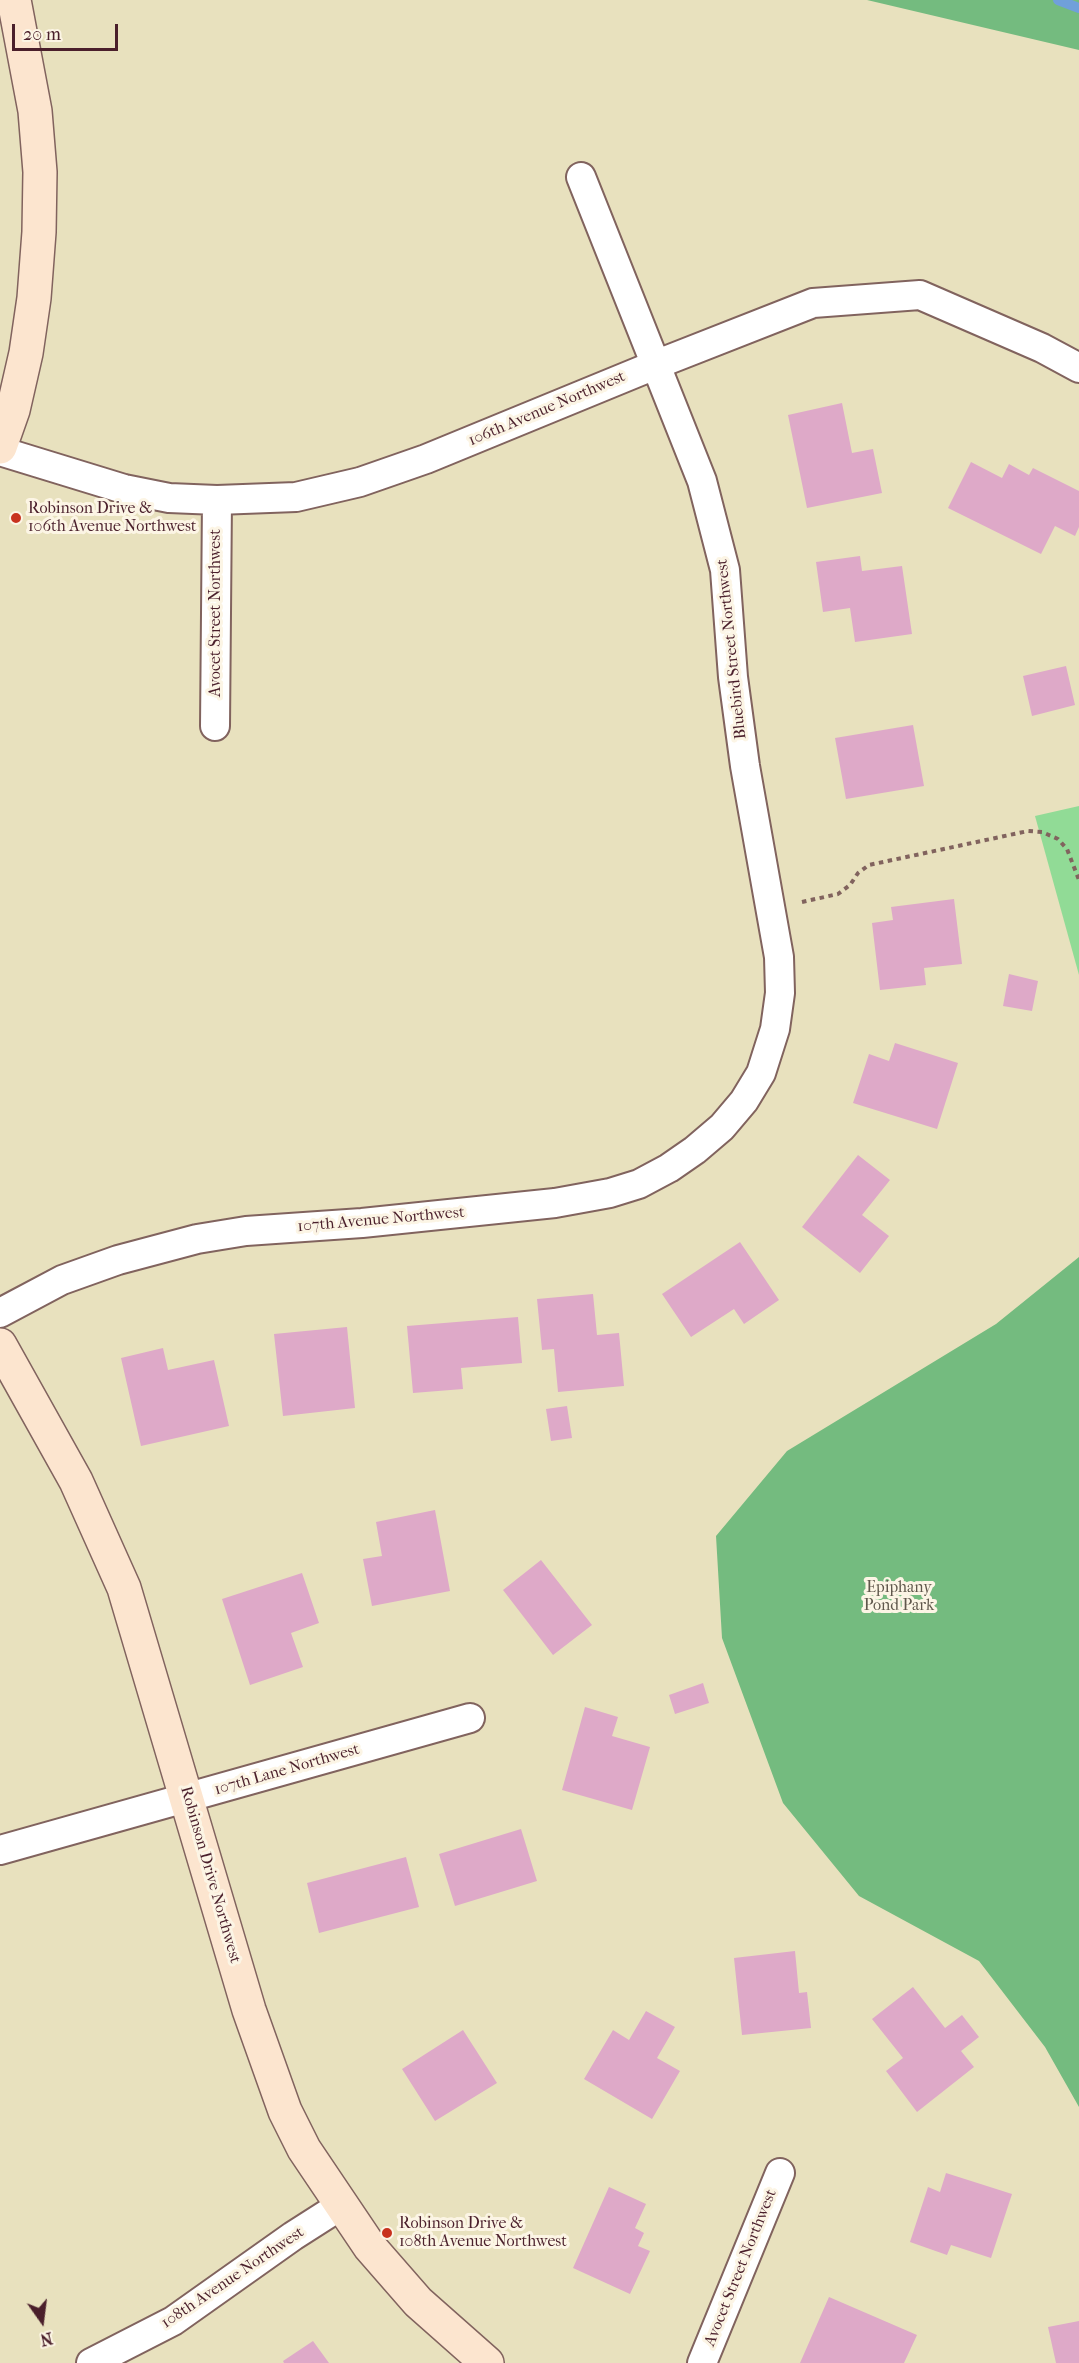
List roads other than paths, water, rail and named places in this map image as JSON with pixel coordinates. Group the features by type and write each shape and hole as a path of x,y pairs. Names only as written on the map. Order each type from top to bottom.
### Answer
{"street":[{"path":"0,449 13,410 26,353 34,298 39,232 40,172 35,111 14,0"},
{"name":"Bluebird Street Northwest","path":"581,177 702,481 725,570 733,676 779,957 780,993 775,1029 761,1073 744,1101"},
{"name":"106th Avenue Northwest","path":"0,449 124,489 169,498 217,501 296,497 360,482 426,459 655,364 813,303 920,295 1042,348 1079,368"},
{"name":"Avocet Street Northwest","path":"215,726 217,501"},
{"name":"107th Avenue Northwest","path":"0,1313 62,1280 118,1260 197,1239 246,1231 362,1223 555,1203 610,1193 639,1184 669,1168 723,1127 744,1101"},
{"name":"Robinson Drive Northwest","path":"0,1344 76,1481 124,1588 266,2060 285,2111 304,2149 340,2206 370,2247 418,2302 487,2363"},
{"name":"107th Lane Northwest","path":"0,1850 470,1718"},
{"name":"Avocet Street Northwest","path":"702,2363 780,2173"},
{"name":"108th Avenue Northwest","path":"91,2363 173,2321 293,2236 340,2206"}],"waterway":[{"path":"1058,0 1079,8"}],"place":[{"name":"Robinson Drive & 106th Avenue Northwest","path":"16,518"},
{"name":"Robinson Drive & 108th Avenue Northwest","path":"387,2233"}],"park label":[{"name":"Epiphany Pond Park","path":"899,1597"}]}
